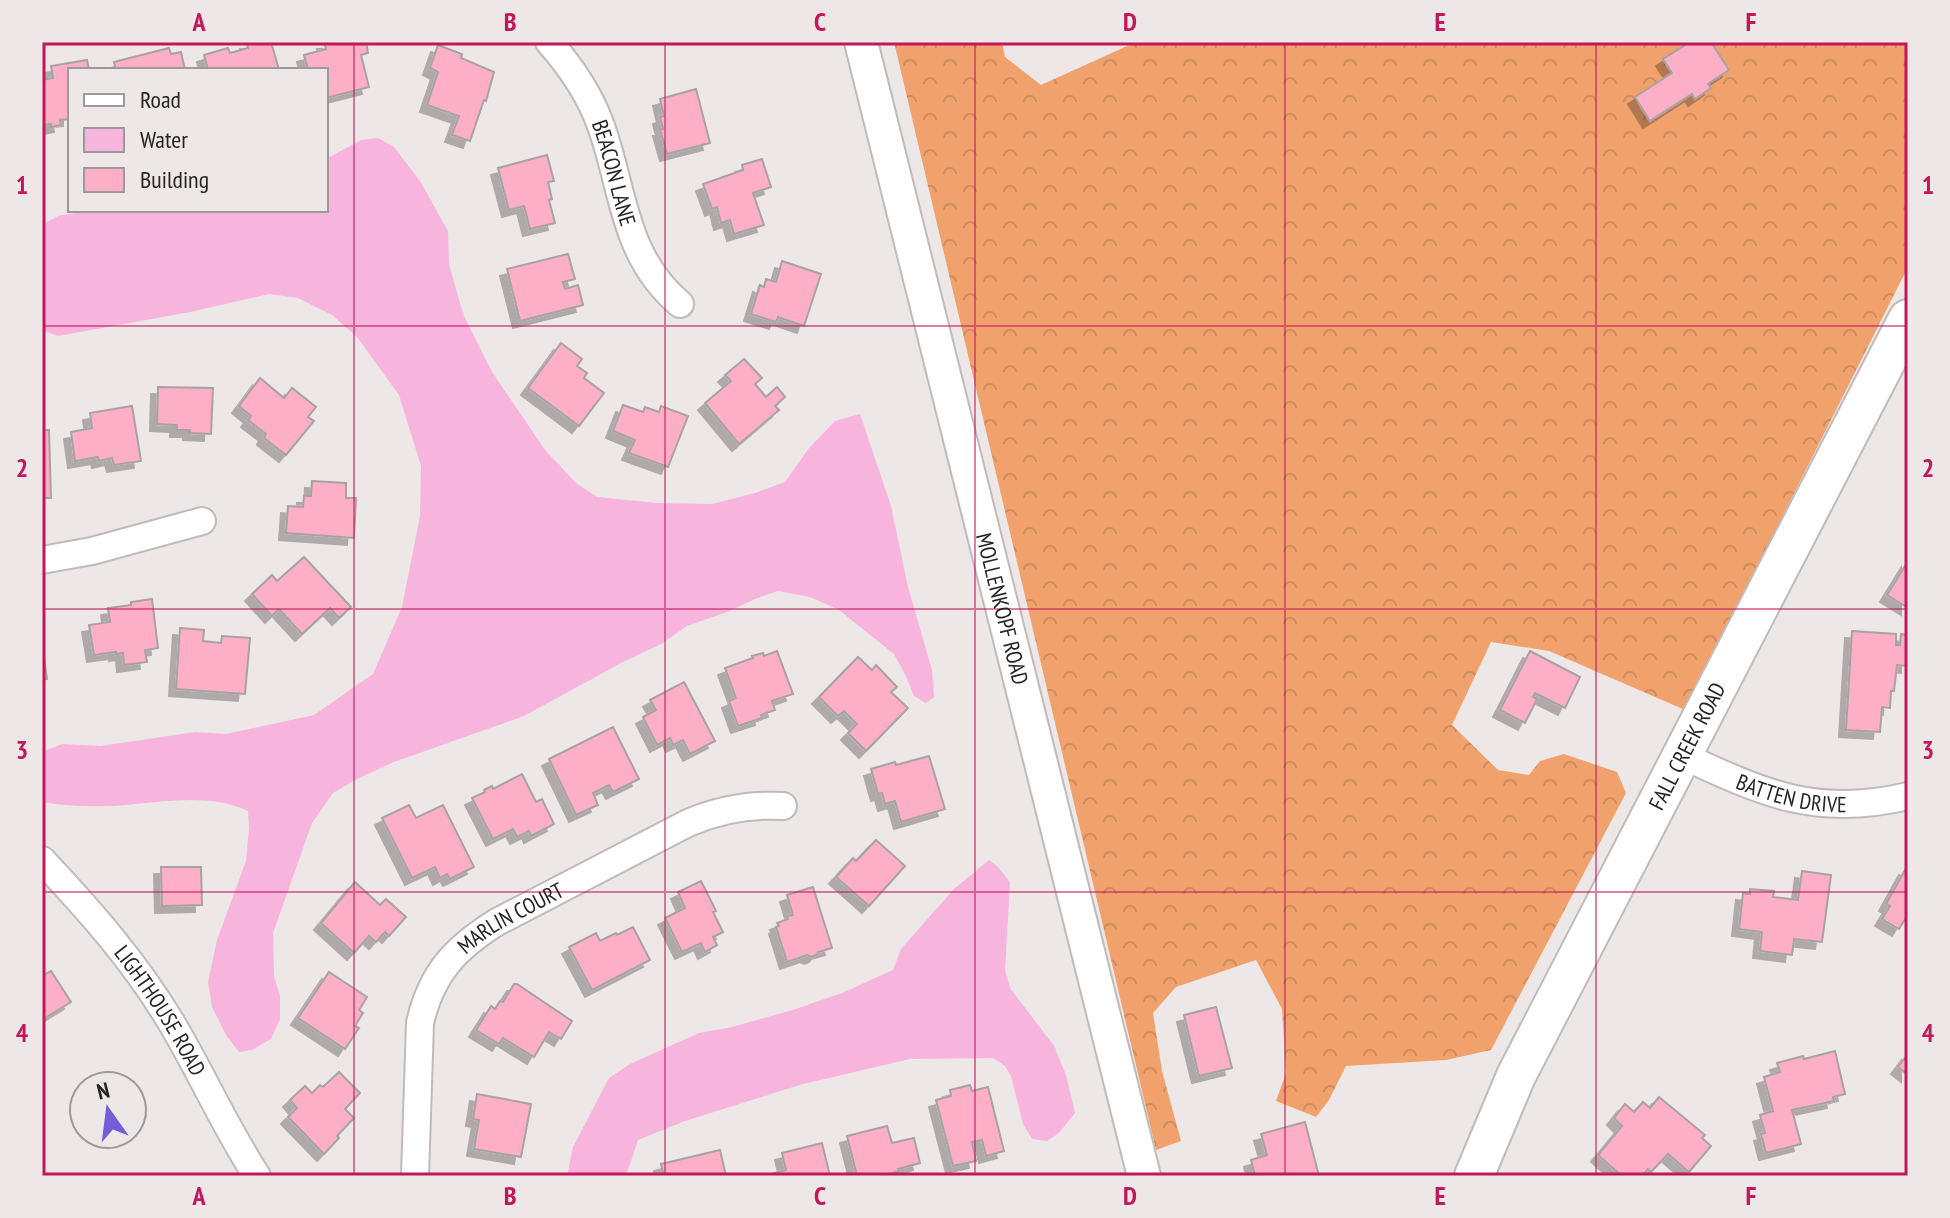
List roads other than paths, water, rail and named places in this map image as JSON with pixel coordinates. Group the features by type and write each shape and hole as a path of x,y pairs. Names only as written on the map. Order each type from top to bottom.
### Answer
{"main road":[{"name":"FALL CREEK ROAD","path":"1474,1176 1516,1076 1908,319"}],"street":[{"name":"BEACON LANE","path":"549,42 572,71 596,113 626,218 641,257 658,282 680,304"},
{"name":"MOLLENKOPF ROAD","path":"861,42 1144,1176"},
{"path":"42,560 92,551 202,521"},
{"name":"BATTEN DRIVE","path":"1681,755 1763,792 1798,801 1846,805 1908,796"},
{"name":"MARLIN COURT","path":"415,1176 420,1023 437,979 450,958 497,922 688,823 736,807 783,806"},
{"name":"LIGHTHOUSE ROAD","path":"47,875 107,932 150,989 257,1176"}],"water":[{"path":"378,138 394,147 420,181 448,231 449,264 463,314 492,372 545,450 576,483 597,497 712,504 755,493 785,482 809,448 835,421 860,414 891,506 908,587 932,670 934,697 926,703 914,696 894,654 839,610 810,597 778,591 687,626 661,644 524,716 394,762 357,779 333,793 312,823 273,933 274,976 280,996 280,1019 271,1039 252,1050 239,1052 226,1035 212,1007 208,982 217,940 246,861 248,811 232,805 198,800 102,806 42,802 42,752 62,744 101,746 195,732 226,734 314,715 373,674 402,607 420,516 421,466 399,395 357,337 332,315 298,298 269,294 58,336 42,330 42,225 58,216 81,212 328,212 328,158 361,140"},
{"path":"989,860 1010,882 1005,970 1010,988 1054,1046 1066,1075 1075,1113 1059,1133 1047,1141 1032,1139 1023,1124 1011,1076 1005,1066 993,1058 910,1059 803,1084 685,1121 638,1140 626,1176 567,1176 573,1147 609,1078 630,1064 699,1033 793,1010 842,993 893,970 901,949 954,889"}]}
